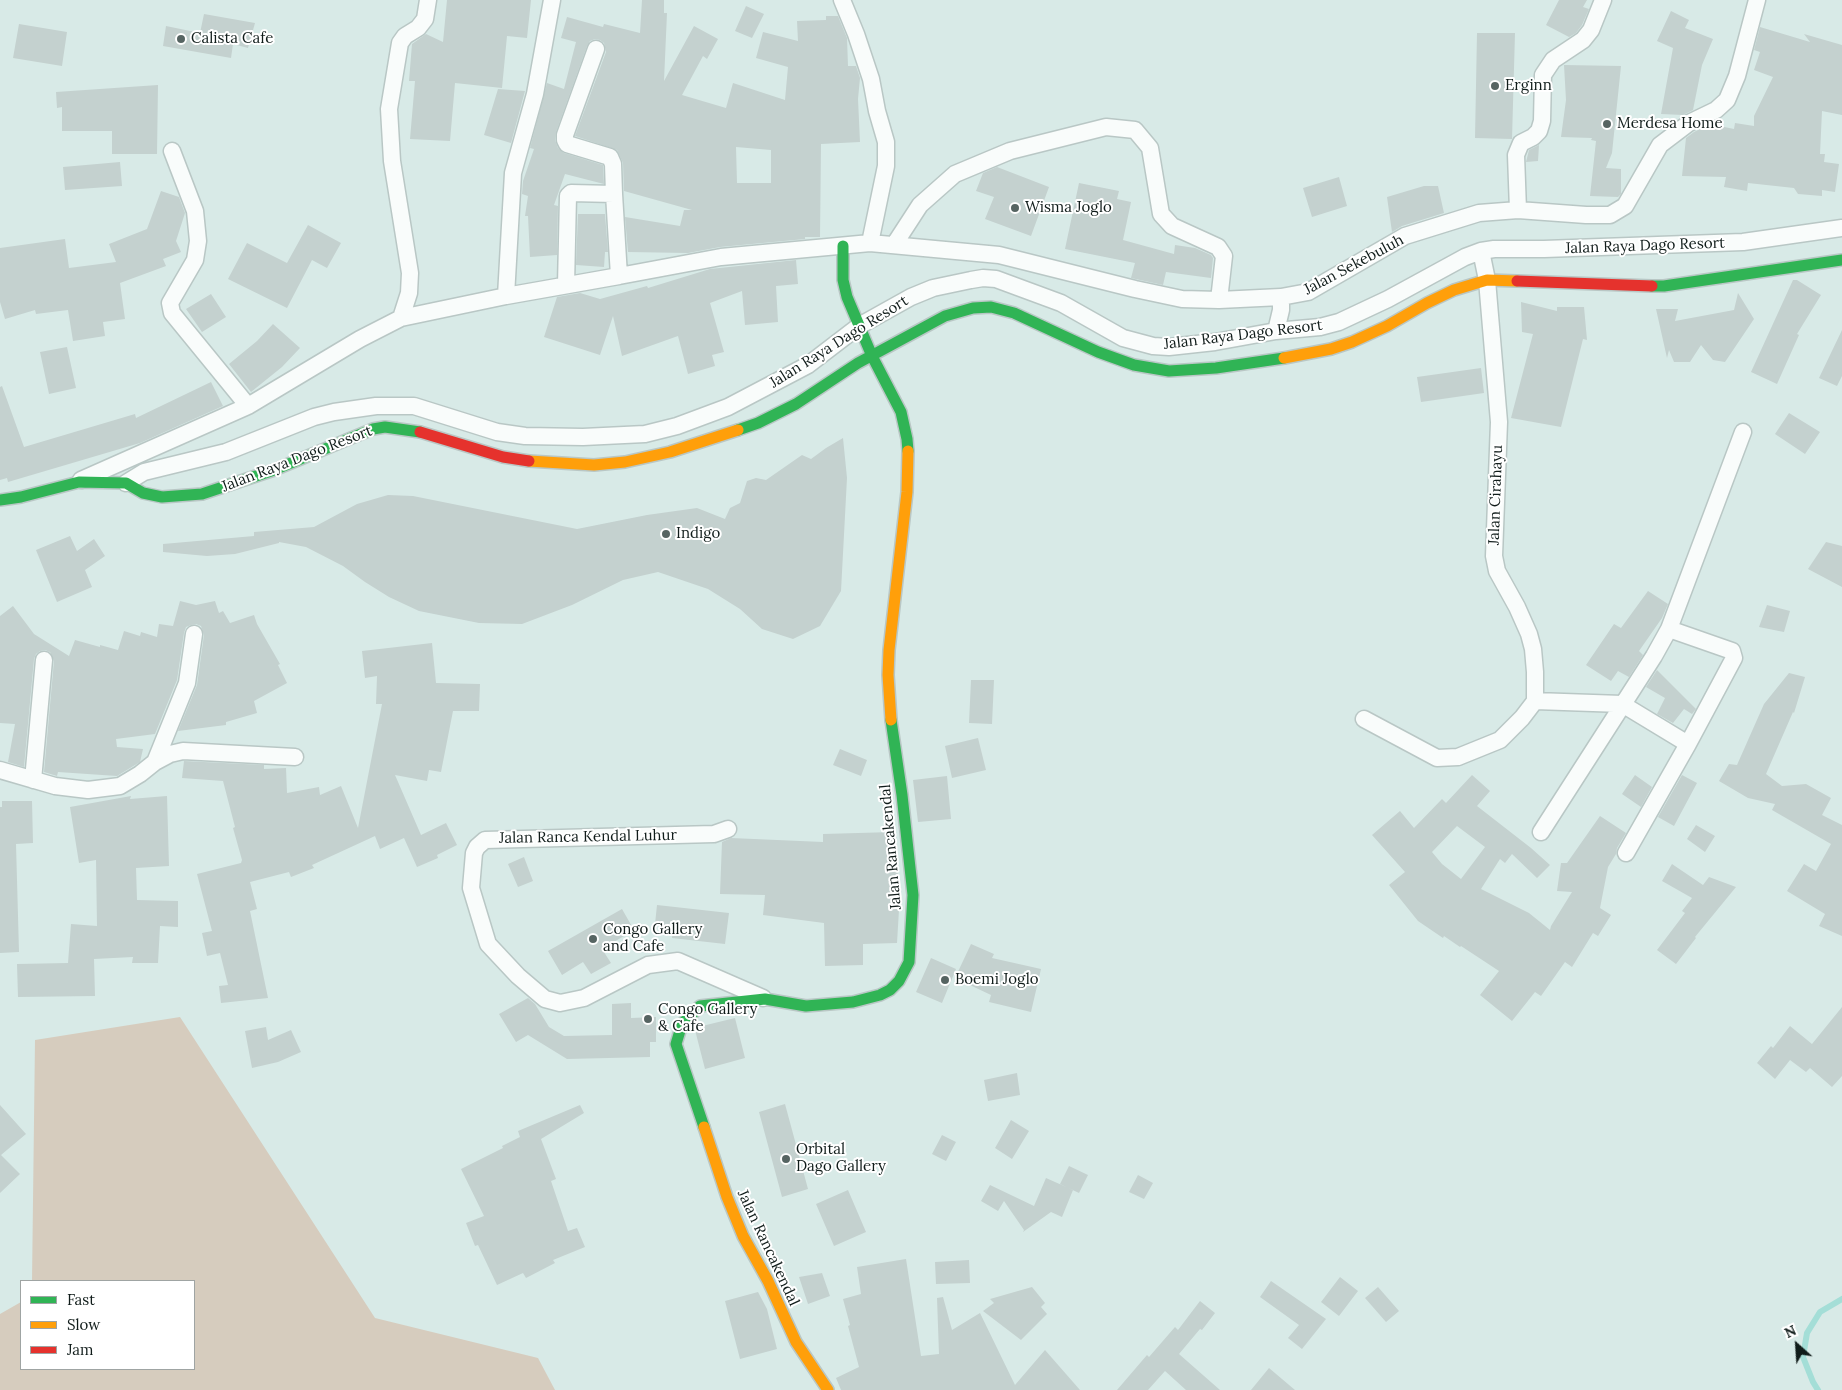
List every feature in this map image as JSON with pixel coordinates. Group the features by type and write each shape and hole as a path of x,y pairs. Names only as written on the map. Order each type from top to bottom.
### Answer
{"street":[{"path":"401,318 409,293 410,273 392,161 389,108 400,43 405,36 418,28 425,20 428,0"},
{"path":"506,296 513,174 535,94 552,0"},
{"path":"842,0 871,79 877,111 886,142 886,166 870,243"},
{"path":"1518,210 1516,155 1521,143 1539,131 1542,121 1543,75 1553,60 1583,40 1591,30 1603,0"},
{"name":"Jalan Sekebuluh","path":"79,482 248,406 360,339 401,318 506,296 721,257 870,243 894,245 999,255 1182,299 1220,300 1281,297 1308,292 1405,236 1479,213 1518,210 1610,215 1625,206 1660,145 1689,123 1716,110 1727,100 1737,76 1757,0"},
{"path":"596,50 565,135 565,140 567,144 610,157 613,164 619,276"},
{"path":"894,245 920,205 955,174 1010,151 1106,126 1136,130 1150,148 1161,214 1172,226 1218,247 1224,256 1220,300"},
{"path":"172,151 195,211 198,241 195,260 170,302 172,313 248,406"},
{"path":"566,285 568,196 571,193 614,194"},
{"name":"Jalan Raya Dago Resort","path":"126,483 144,472 226,452 314,417 376,406 414,406 497,432 525,436 584,437 645,434 676,426 728,406 808,365 859,326 911,297 933,288 983,278 996,279 1061,302 1123,338 1153,346 1168,347 1320,328 1339,322 1388,299 1465,257 1481,251 1494,249 1742,242 1842,228"},
{"name":"Jalan Rancakendal","path":"828,1390 796,1342 744,1236 727,1197 676,1044 682,1024 700,1006 765,999 806,1006 853,1002 880,995 890,990 899,981 909,962 913,896 902,795 892,727 888,675 907,492 907,439 901,412 872,356 843,280 843,246"},
{"name":"Jalan Cirahayu","path":"1481,251 1487,280 1499,422 1494,556 1497,571 1518,607 1530,634 1534,649 1535,701"},
{"name":"Jalan Raya Dago Resort","path":"0,500 21,497 79,482 126,483 143,493 162,497 202,494 274,470 373,430 385,427 420,432 503,457 539,463 594,465 625,462 670,452 758,423 796,404 872,356 946,316 973,308 991,307 1014,313 1098,352 1134,365 1169,371 1216,368 1280,359 1331,349 1352,342 1454,290 1487,280 1664,286 1842,260"},
{"path":"1276,332 1281,310 1281,297"},
{"path":"1215,342 1216,368"},
{"path":"1168,347 1169,371"},
{"path":"1540,832 1669,628 1743,432"},
{"path":"1626,853 1734,658 1732,651 1669,628"},
{"path":"156,762 187,683 194,634"},
{"path":"33,780 44,660"},
{"path":"1364,719 1437,758 1458,757 1500,740 1522,718 1535,701 1622,704 1688,744"},
{"path":"0,770 72,789 102,789 120,786 170,754 183,751 295,757"},
{"name":"Jalan Ranca Kendal Luhur","path":"728,829 714,834 485,840 477,847 474,853 472,888 488,944 518,976 545,999 560,1003 584,998 648,965 678,961 765,999"}],"shaded area":[{"path":"180,1017 375,1318 538,1358 555,1390 0,1390 0,1314 20,1303 20,1370 195,1370 195,1280 32,1280 35,1040"}],"building":[{"path":"447,0 531,0 527,38 507,36 502,88 455,83 450,141 410,139 415,81 409,81 412,44 426,34 443,42"},
{"path":"642,0 664,0 664,13 667,13 664,81 694,26 718,39 707,59 703,56 682,95 726,108 733,83 785,100 788,67 756,58 763,32 798,41 797,21 826,20 826,16 838,16 847,38 848,66 856,66 860,78 858,99 860,142 821,144 820,237 720,247 688,253 628,252 625,217 680,226 684,210 692,210 624,191 623,163 617,150 575,136 606,52 604,43 595,39 590,41 587,46 556,132 555,140 558,148 564,153 603,165 604,184 565,174 554,205 558,206 557,255 530,257 528,216 525,216 528,196 522,194 523,181 534,149 530,148 547,83 564,89 576,42 561,38 567,17 603,27 604,24 640,33","holes":["736,147 771,150 771,183 737,183"]},
{"path":"1559,0 1587,0 1583,7 1589,9 1582,25 1576,33 1569,37 1546,25"},
{"path":"746,6 764,14 752,38 735,31"},
{"path":"1671,11 1689,20 1685,28 1713,39 1702,65 1693,110 1683,115 1661,114 1673,48 1657,41"},
{"path":"204,14 255,23 248,48 233,44 231,58 163,46 166,26 200,33"},
{"path":"19,24 67,32 62,66 13,58"},
{"path":"1760,27 1810,42 1804,34 1842,45 1842,115 1822,111 1820,154 1825,154 1824,162 1839,164 1835,192 1822,190 1822,196 1798,194 1794,188 1748,183 1747,191 1724,187 1726,177 1682,176 1686,138 1694,132 1710,124 1734,129 1735,123 1754,126 1754,116 1773,77 1754,70 1760,52 1754,50"},
{"name":"Erginn","path":"1477,33 1515,33 1512,139 1475,138"},
{"path":"1564,65 1621,66 1612,153 1606,168 1621,169 1621,194 1618,197 1590,196 1596,141 1591,140 1592,138 1561,137 1566,100"},
{"path":"158,85 157,154 112,154 112,131 62,131 62,107 57,108 56,92"},
{"path":"498,89 525,91 511,143 484,135"},
{"path":"1539,145 1538,161 1526,162 1529,150"},
{"path":"120,162 122,186 65,190 63,167"},
{"name":"Wisma Joglo","path":"997,167 1049,187 1031,236 985,219 994,197 976,191 983,173"},
{"path":"1339,177 1347,206 1312,217 1303,188"},
{"path":"1079,183 1119,191 1117,199 1131,202 1123,240 1174,254 1175,245 1195,248 1211,255 1213,258 1211,278 1166,272 1163,285 1131,278 1135,263 1065,249"},
{"path":"1424,186 1438,186 1444,213 1402,226 1392,232 1387,197"},
{"path":"161,191 179,197 185,213 176,241 181,252 163,259 166,266 120,283 125,319 103,322 105,336 73,341 68,310 36,314 35,310 5,319 0,302 0,248 65,239 69,268 116,262 109,244 147,229"},
{"path":"578,214 605,214 608,252 605,252 604,267 576,265"},
{"path":"308,225 341,243 327,268 312,260 287,308 228,279 247,243 287,263"},
{"path":"796,260 798,284 776,286 778,322 745,325 742,291 710,303 724,352 712,355 715,366 688,374 678,336 622,356 613,316 600,355 544,337 557,297 580,293 600,299 647,286 648,288 710,269"},
{"path":"1793,280 1797,280 1821,295 1797,334 1799,335 1777,384 1751,372"},
{"path":"1738,293 1754,319 1725,362 1713,360 1701,345 1690,362 1674,362 1669,350 1667,358 1656,309 1678,309 1675,321 1734,310"},
{"path":"211,294 226,317 202,332 186,309"},
{"path":"1521,302 1557,311 1557,307 1584,307 1587,340 1583,339 1561,427 1511,418 1533,334 1522,332"},
{"path":"273,324 300,348 282,367 251,392 229,364 257,341"},
{"path":"1842,330 1842,376 1837,386 1819,378"},
{"path":"67,347 76,388 49,394 40,352"},
{"path":"1481,368 1484,393 1421,402 1417,377"},
{"path":"211,382 223,406 140,443 8,482 7,478 0,480 0,387 2,386 24,447 135,414 136,418"},
{"path":"1789,413 1820,432 1805,454 1775,434"},
{"path":"843,438 847,478 841,591 820,626 793,639 762,629 740,609 708,589 658,572 623,580 572,605 522,624 479,623 419,611 389,597 343,566 306,547 279,542 235,554 207,556 163,552 163,544 254,536 254,532 314,527 357,504 388,495 413,496 577,529 647,515 697,508 725,519 730,508 740,503 747,481 756,478 766,480 802,455 811,459"},
{"path":"70,536 77,551 94,539 105,556 85,570 92,587 57,602 36,550"},
{"path":"1826,542 1842,546 1842,587 1808,569"},
{"path":"1648,591 1668,604 1662,618 1639,651 1643,655 1629,677 1618,671 1611,681 1586,665 1614,624 1621,628"},
{"path":"180,601 196,605 215,601 219,613 223,611 230,623 254,615 257,624 280,664 278,665 287,683 254,701 257,713 226,722 226,725 178,731 197,685 204,635 201,626 196,624 186,627 177,680 155,734 116,739 117,747 143,749 140,762 117,776 58,772 57,776 44,772 54,661 50,652 40,651 34,659 24,767 8,762 15,724 0,723 0,616 13,606 34,634 69,656 75,640 118,650 124,631 140,636 141,632 157,637 159,624 173,626"},
{"path":"1767,605 1790,611 1784,632 1759,627"},
{"path":"432,643 436,683 480,684 479,711 453,711 441,772 429,770 427,781 395,775 421,835 446,823 457,845 437,855 438,858 417,867 404,838 380,849 375,836 312,865 314,868 291,877 289,872 250,882 257,909 250,911 268,998 221,1003 219,986 228,985 220,953 207,956 202,933 212,931 197,874 241,863 242,860 223,781 182,778 184,761 264,765 264,769 286,768 287,793 319,787 320,795 341,786 358,828 382,704 376,704 377,676 365,678 362,651"},
{"path":"1657,670 1696,709 1692,714 1684,709 1673,723 1657,714 1665,698 1646,687"},
{"path":"1789,673 1805,677 1794,713 1766,774 1782,786 1806,784 1831,798 1822,815 1842,825 1842,936 1819,926 1825,914 1787,891 1804,864 1816,871 1831,844 1772,810 1775,804 1748,798 1719,781 1729,764 1737,765 1764,704"},
{"path":"971,680 994,680 992,724 969,723"},
{"path":"978,738 986,770 952,778 945,746"},
{"path":"840,749 867,760 861,776 833,765"},
{"path":"1472,775 1490,791 1477,806 1550,865 1537,878 1512,854 1505,863 1500,859 1481,889 1529,913 1550,930 1572,892 1557,891 1561,863 1567,863 1600,816 1626,833 1608,867 1600,908 1611,915 1598,936 1593,933 1572,967 1565,962 1541,996 1535,992 1512,1021 1480,995 1499,971 1418,921 1389,885 1405,872 1372,835 1400,811 1414,828 1442,799 1446,803","holes":["1457,826 1485,847 1461,879 1442,864 1432,852"]},
{"path":"1635,775 1652,787 1641,807 1622,794"},
{"path":"1682,775 1697,783 1674,826 1658,817"},
{"path":"947,776 951,819 918,822 913,780"},
{"path":"131,796 130,799 167,796 169,866 136,868 137,900 178,901 178,927 160,926 158,963 132,963 133,957 94,959 95,996 18,997 17,964 68,963 71,924 97,926 96,860 79,863 70,807"},
{"path":"2,801 32,801 33,843 16,844 19,952 0,953 0,807 2,807"},
{"path":"1696,825 1715,836 1705,852 1687,839"},
{"path":"893,832 900,893 897,943 863,944 863,965 825,966 824,923 763,915 765,895 720,894 722,842 731,838 823,842 823,834"},
{"path":"524,857 533,881 518,887 508,864"},
{"path":"1672,864 1703,885 1709,877 1736,887 1695,937 1676,964 1657,950 1685,913 1682,911 1692,898 1662,881"},
{"path":"657,905 729,913 725,944 672,938 673,926 655,924"},
{"name":"Congo Gallery and Cafe","path":"622,909 634,930 602,949 611,963 591,974 583,962 562,975 548,951"},
{"path":"971,944 994,954 992,958 1041,969 1031,1012 989,1002 991,995 955,978"},
{"path":"931,958 956,969 942,1003 916,992"},
{"path":"528,998 535,1004 549,1027 564,1036 612,1035 612,1004 631,1003 631,1018 656,1017 656,1042 650,1042 650,1057 567,1059 528,1035 516,1042 499,1014"},
{"path":"1842,1007 1842,1076 1832,1087 1810,1068 1806,1072 1790,1060 1775,1079 1757,1063 1771,1046 1773,1048 1790,1026 1812,1044"},
{"path":"735,1018 745,1058 705,1069 695,1030 698,1027"},
{"path":"266,1027 268,1040 291,1030 301,1052 278,1062 252,1068 245,1031"},
{"path":"1017,1073 1020,1095 988,1101 984,1080"},
{"name":"Orbital Dago Gallery","path":"785,1104 808,1189 782,1197 759,1112"},
{"path":"0,1105 26,1134 1,1155 20,1174 0,1193"},
{"path":"580,1105 584,1113 541,1139 556,1179 551,1181 568,1231 577,1228 585,1247 553,1260 555,1263 526,1278 523,1273 497,1285 478,1245 475,1246 466,1223 484,1216 461,1169 503,1148 502,1146 520,1137 518,1131"},
{"path":"1011,1120 1029,1131 1012,1159 995,1148"},
{"path":"942,1135 956,1142 946,1161 932,1154"},
{"path":"1069,1166 1088,1175 1079,1193 1060,1184"},
{"path":"1138,1175 1153,1183 1144,1199 1129,1192"},
{"path":"1046,1178 1073,1190 1062,1217 1051,1212 1023,1232 1024,1230 1004,1201 998,1211 981,1201 990,1185 1034,1206"},
{"path":"848,1190 866,1232 834,1246 816,1204"},
{"path":"906,1259 921,1356 939,1354 937,1298 943,1297 952,1330 980,1313 1015,1385 1045,1350 1080,1390 841,1390 836,1378 859,1367 843,1299 861,1294 857,1267"},
{"path":"969,1260 970,1283 936,1284 935,1262"},
{"path":"822,1273 830,1296 808,1304 799,1277"},
{"path":"1340,1277 1358,1291 1339,1316 1321,1302"},
{"path":"1271,1281 1326,1319 1302,1349 1288,1338 1299,1325 1260,1297"},
{"path":"1032,1287 1045,1303 1041,1307 1047,1314 1021,1340 983,1311 994,1303 990,1299"},
{"path":"1378,1287 1399,1311 1386,1322 1365,1298"},
{"path":"758,1292 767,1309 777,1349 740,1359 725,1301"},
{"path":"1200,1301 1215,1313 1179,1354 1220,1390 1186,1390 1165,1371 1148,1390 1117,1390 1147,1355 1149,1357 1175,1327 1178,1330"},
{"path":"1269,1368 1295,1390 1251,1390"}],"waterway":[{"path":"1818,1390 1803,1357 1807,1333 1820,1312 1842,1299"}],"traffic: fast":[{"path":"843,246 843,280 847,297 872,356 901,412 908,451"},
{"path":"1652,286 1664,286 1842,260"},
{"path":"738,430 758,423 796,404 858,363 945,316 973,308 991,307 1014,313 1098,352 1134,365 1169,371 1216,368 1284,358"},
{"path":"0,500 21,497 79,482 126,483 143,493 162,497 202,494 274,470 373,429 385,427 420,432"},
{"path":"704,1127 676,1044 682,1024 700,1006 765,999 806,1006 853,1002 880,995 890,990 899,981 909,962 913,895 902,795 891,720"}],"traffic: slow":[{"path":"1284,358 1331,349 1352,342 1387,326 1454,290 1487,280 1517,281"},
{"path":"529,461 594,465 625,462 670,452 738,430"},
{"path":"891,720 888,675 889,650 907,492 908,451"},
{"path":"704,1127 727,1197 743,1236 768,1281 796,1342 828,1390"}],"traffic: jam":[{"path":"1517,281 1652,286"},
{"path":"420,432 503,457 529,461"}],"place":[{"name":"Calista Cafe","path":"181,39"},
{"name":"Erginn","path":"1495,86"},
{"name":"Merdesa Home","path":"1607,124"},
{"name":"Wisma Joglo","path":"1015,208"},
{"name":"Indigo","path":"666,534"},
{"name":"Congo Gallery and Cafe","path":"593,939"},
{"name":"Boemi Joglo","path":"945,980"},
{"name":"Congo Gallery & Cafe","path":"648,1019"},
{"name":"Orbital Dago Gallery","path":"786,1159"}]}
